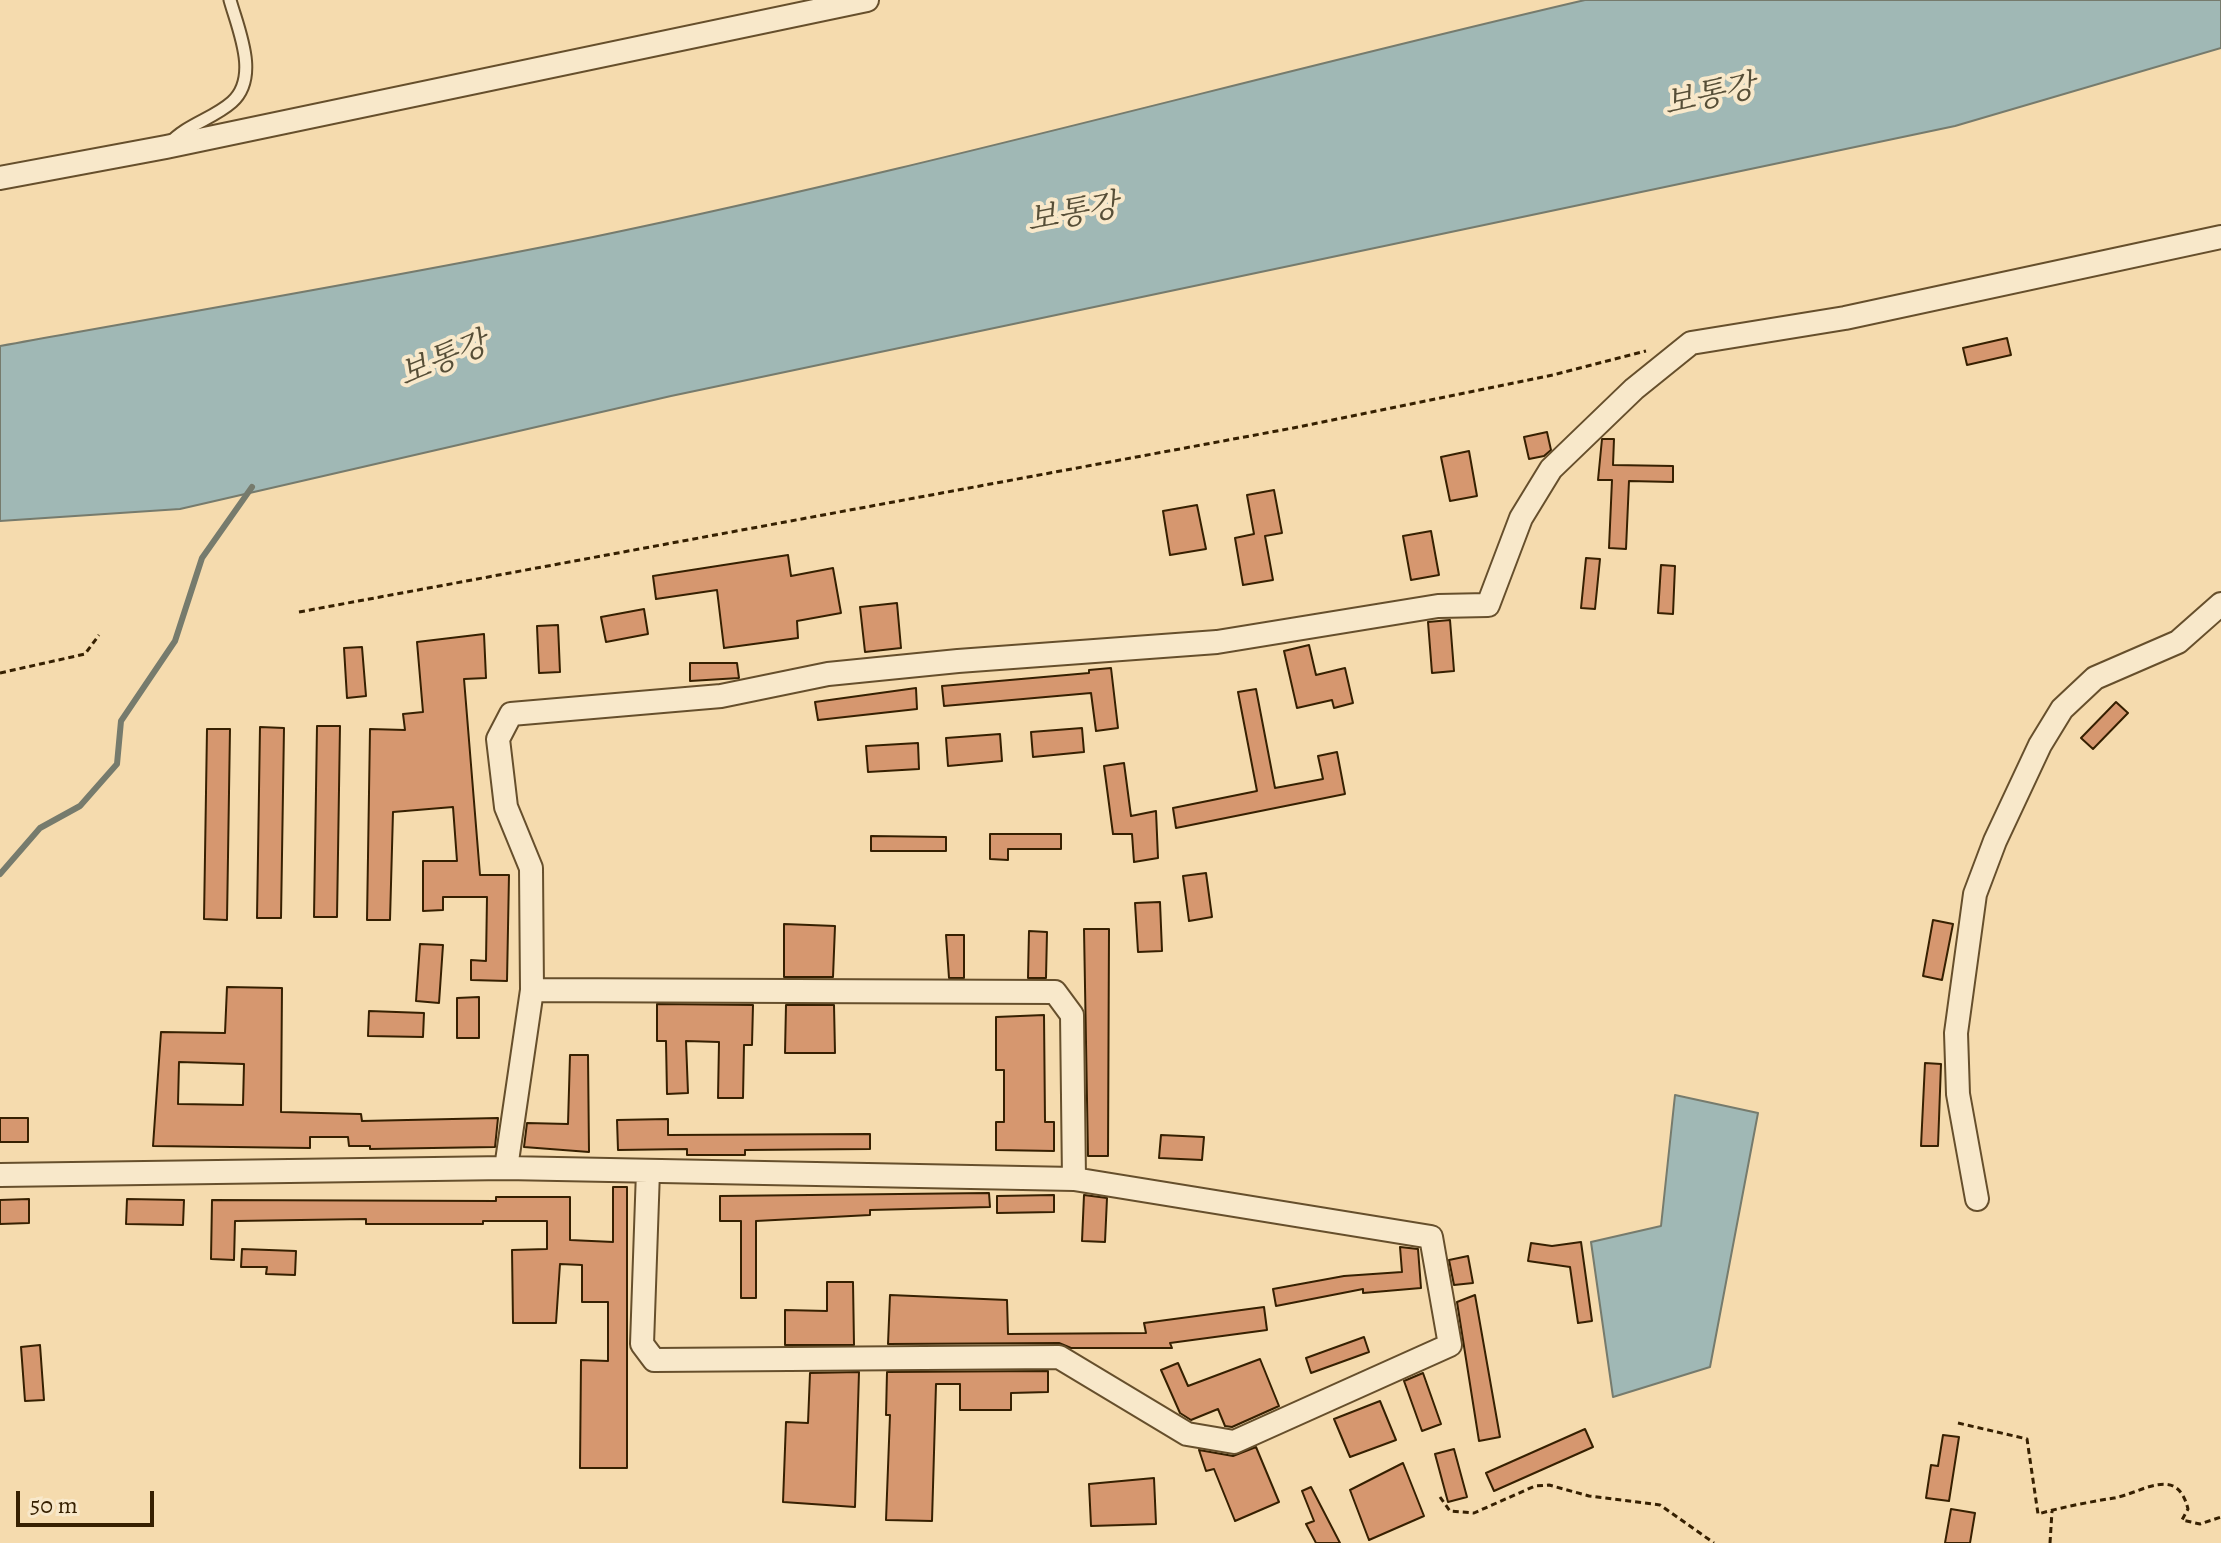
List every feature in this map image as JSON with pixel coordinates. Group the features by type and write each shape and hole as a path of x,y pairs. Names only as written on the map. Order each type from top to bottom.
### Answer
{"street":[{"path":"0,178 166,147 867,0"},
{"path":"506,1168 532,990 531,868 506,807 498,739 511,714 721,696 828,674 1217,642 1438,606 1488,605 1521,518 1551,469 1634,389 1691,343 1845,318 2221,237"},
{"path":"1977,1199 1958,1094 1956,1033 1975,894 1995,841 2040,745 2062,709 2095,678 2178,642 2221,604"},
{"path":"532,990 1055,992 1072,1015 1074,1179"},
{"path":"0,1175 506,1168 1074,1179 1431,1237 1450,1345 1234,1442 1187,1434 1059,1357 654,1360 642,1344 648,1171"}],"lane":[{"path":"166,147 180,132 232,102 242,89 246,70 243,46 230,0"}],"path":[{"path":"299,612 1293,428 1553,375 1656,349"},
{"path":"0,673 85,654 99,635"},
{"path":"1958,1423 2027,1439 2038,1514 2115,1498 2158,1483 2172,1486 2185,1497 2188,1509 2182,1520 2200,1524 2221,1517"},
{"path":"1440,1497 1450,1511 1474,1513 1535,1486 1564,1487 1589,1496 1660,1505 1714,1543"},
{"path":"2050,1543 2052,1510"}],"water":[{"name":"보통강","path":"1585,0 2221,0 2221,48 1955,126 671,396 180,509 0,521 0,346 446,266 718,210"},
{"path":"1675,1095 1758,1113 1710,1367 1613,1397 1591,1242 1661,1226"}],"building":[{"path":"2007,338 2011,355 1967,365 1963,348"},
{"path":"1547,432 1551,450 1544,456 1529,459 1524,437"},
{"path":"1602,439 1614,439 1613,465 1673,466 1673,482 1629,481 1626,549 1609,548 1612,480 1598,480"},
{"path":"1469,451 1477,496 1450,501 1441,457"},
{"path":"1274,490 1282,533 1265,536 1273,580 1243,585 1235,538 1254,534 1247,495"},
{"path":"1197,505 1206,549 1170,555 1163,511"},
{"path":"1431,531 1439,575 1411,580 1403,536"},
{"path":"788,555 791,576 833,568 841,613 797,621 798,638 724,648 717,590 656,599 653,576"},
{"path":"1586,558 1600,559 1595,609 1581,608"},
{"path":"1661,565 1675,566 1673,614 1658,613"},
{"path":"897,603 901,648 865,652 860,607"},
{"path":"644,609 648,634 606,642 601,617"},
{"path":"1450,620 1454,671 1432,673 1428,622"},
{"path":"558,625 560,672 539,673 537,626"},
{"path":"484,634 486,678 464,679 480,875 509,875 507,981 471,980 471,960 486,961 487,897 443,897 443,910 423,911 423,861 457,861 453,807 393,812 390,920 367,920 370,729 405,730 403,714 423,712 417,642"},
{"path":"1309,645 1316,675 1345,668 1353,703 1334,708 1332,700 1297,708 1284,651"},
{"path":"362,647 366,696 347,698 344,648"},
{"path":"690,663 737,663 739,678 690,681"},
{"path":"1111,668 1118,728 1096,731 1091,693 944,706 942,686 1089,673 1089,670"},
{"path":"916,688 917,709 818,720 815,702"},
{"path":"1256,689 1275,788 1323,779 1318,756 1337,752 1345,794 1176,828 1173,808 1257,791 1238,692"},
{"path":"2116,702 2128,713 2093,749 2081,738"},
{"path":"317,726 340,726 337,917 314,917"},
{"path":"260,727 284,728 281,918 257,918"},
{"path":"1082,728 1084,752 1033,757 1031,732"},
{"path":"207,729 230,729 227,920 204,919"},
{"path":"1000,734 1002,761 948,766 946,738"},
{"path":"918,743 919,769 868,772 866,746"},
{"path":"1124,763 1131,816 1156,811 1158,858 1134,862 1132,834 1113,834 1104,766"},
{"path":"990,834 1061,834 1061,849 1008,849 1008,860 990,859"},
{"path":"871,836 946,837 946,851 871,851"},
{"path":"1206,873 1212,917 1189,921 1183,876"},
{"path":"1160,902 1162,951 1138,952 1135,903"},
{"path":"1933,920 1953,924 1942,980 1923,976"},
{"path":"784,924 835,926 833,977 784,977"},
{"path":"1084,929 1109,929 1108,1156 1088,1156"},
{"path":"1029,931 1047,932 1046,978 1028,978"},
{"path":"946,935 964,935 964,978 949,978"},
{"path":"420,944 443,945 439,1003 416,1001"},
{"path":"227,987 282,988 281,1112 361,1114 362,1121 498,1118 495,1147 370,1149 370,1146 349,1146 348,1137 310,1137 310,1148 153,1146 161,1032 225,1033","holes":["179,1062 244,1064 243,1105 178,1104"]},
{"path":"479,997 479,1038 457,1038 457,998"},
{"path":"657,1004 753,1005 752,1045 744,1045 743,1098 718,1098 719,1042 686,1041 688,1093 667,1094 666,1041 657,1041"},
{"path":"786,1005 834,1005 835,1053 785,1053"},
{"path":"369,1011 424,1013 423,1037 368,1036"},
{"path":"1044,1015 1045,1122 1054,1122 1054,1151 996,1150 996,1122 1004,1122 1004,1070 996,1070 996,1017"},
{"path":"570,1055 588,1055 589,1152 524,1147 527,1123 568,1124"},
{"path":"1925,1063 1941,1064 1938,1146 1921,1146"},
{"path":"0,1118 28,1118 28,1142 0,1142"},
{"path":"668,1119 668,1135 870,1134 870,1149 745,1150 745,1155 687,1155 687,1149 618,1150 617,1120"},
{"path":"1161,1135 1204,1137 1202,1160 1159,1158"},
{"path":"613,1187 627,1187 627,1468 580,1468 581,1360 608,1361 608,1302 582,1302 582,1265 560,1264 556,1323 513,1323 512,1250 547,1249 547,1221 366,1224 366,1219 235,1221 234,1260 211,1259 212,1200 496,1201 496,1197 570,1197 570,1240 613,1242"},
{"path":"989,1193 990,1207 870,1210 870,1215 756,1221 756,1298 741,1298 741,1221 720,1221 720,1196"},
{"path":"1054,1195 1054,1212 997,1213 997,1196"},
{"path":"1084,1195 1107,1198 1105,1242 1082,1241"},
{"path":"29,1199 29,1223 0,1224 0,1200"},
{"path":"127,1199 184,1200 183,1225 126,1224"},
{"path":"1581,1242 1592,1321 1578,1323 1570,1267 1528,1261 1531,1243 1552,1246"},
{"path":"1400,1247 1418,1249 1421,1288 1363,1293 1363,1289 1276,1306 1273,1289 1344,1276 1402,1272"},
{"path":"242,1249 296,1251 295,1275 266,1274 267,1267 241,1267"},
{"path":"1468,1256 1473,1283 1454,1285 1449,1260"},
{"path":"827,1282 853,1282 854,1345 785,1345 785,1310 827,1311"},
{"path":"890,1295 1007,1300 1008,1334 1146,1333 1144,1323 1264,1307 1267,1330 1170,1343 1172,1348 1071,1348 1059,1343 888,1344"},
{"path":"1475,1295 1500,1437 1479,1441 1457,1302"},
{"path":"1364,1337 1369,1352 1311,1373 1306,1358"},
{"path":"40,1345 44,1400 25,1401 21,1347"},
{"path":"1260,1359 1279,1406 1232,1427 1225,1426 1218,1409 1191,1420 1180,1413 1161,1370 1178,1363 1188,1386"},
{"path":"1048,1371 1048,1392 1011,1393 1011,1410 960,1410 960,1384 936,1384 932,1521 886,1520 890,1415 886,1415 887,1372"},
{"path":"859,1372 855,1507 783,1502 786,1422 808,1423 810,1373"},
{"path":"1423,1373 1441,1424 1422,1431 1404,1381"},
{"path":"1380,1401 1396,1440 1350,1457 1334,1419"},
{"path":"1585,1429 1593,1447 1494,1491 1486,1473"},
{"path":"1943,1435 1959,1437 1949,1501 1926,1498 1931,1465 1938,1466"},
{"path":"1256,1447 1279,1502 1235,1521 1214,1469 1206,1471 1199,1450 1233,1456"},
{"path":"1454,1449 1467,1497 1448,1502 1435,1454"},
{"path":"1403,1463 1424,1516 1369,1540 1350,1490"},
{"path":"1154,1478 1156,1524 1091,1526 1089,1484"},
{"path":"1311,1487 1340,1543 1316,1543 1306,1524 1314,1521 1302,1491"},
{"path":"1951,1509 1975,1513 1970,1543 1945,1543"}],"waterway":[{"path":"0,874 40,828 80,806 117,764 121,721 175,641 202,558 252,487"}]}
